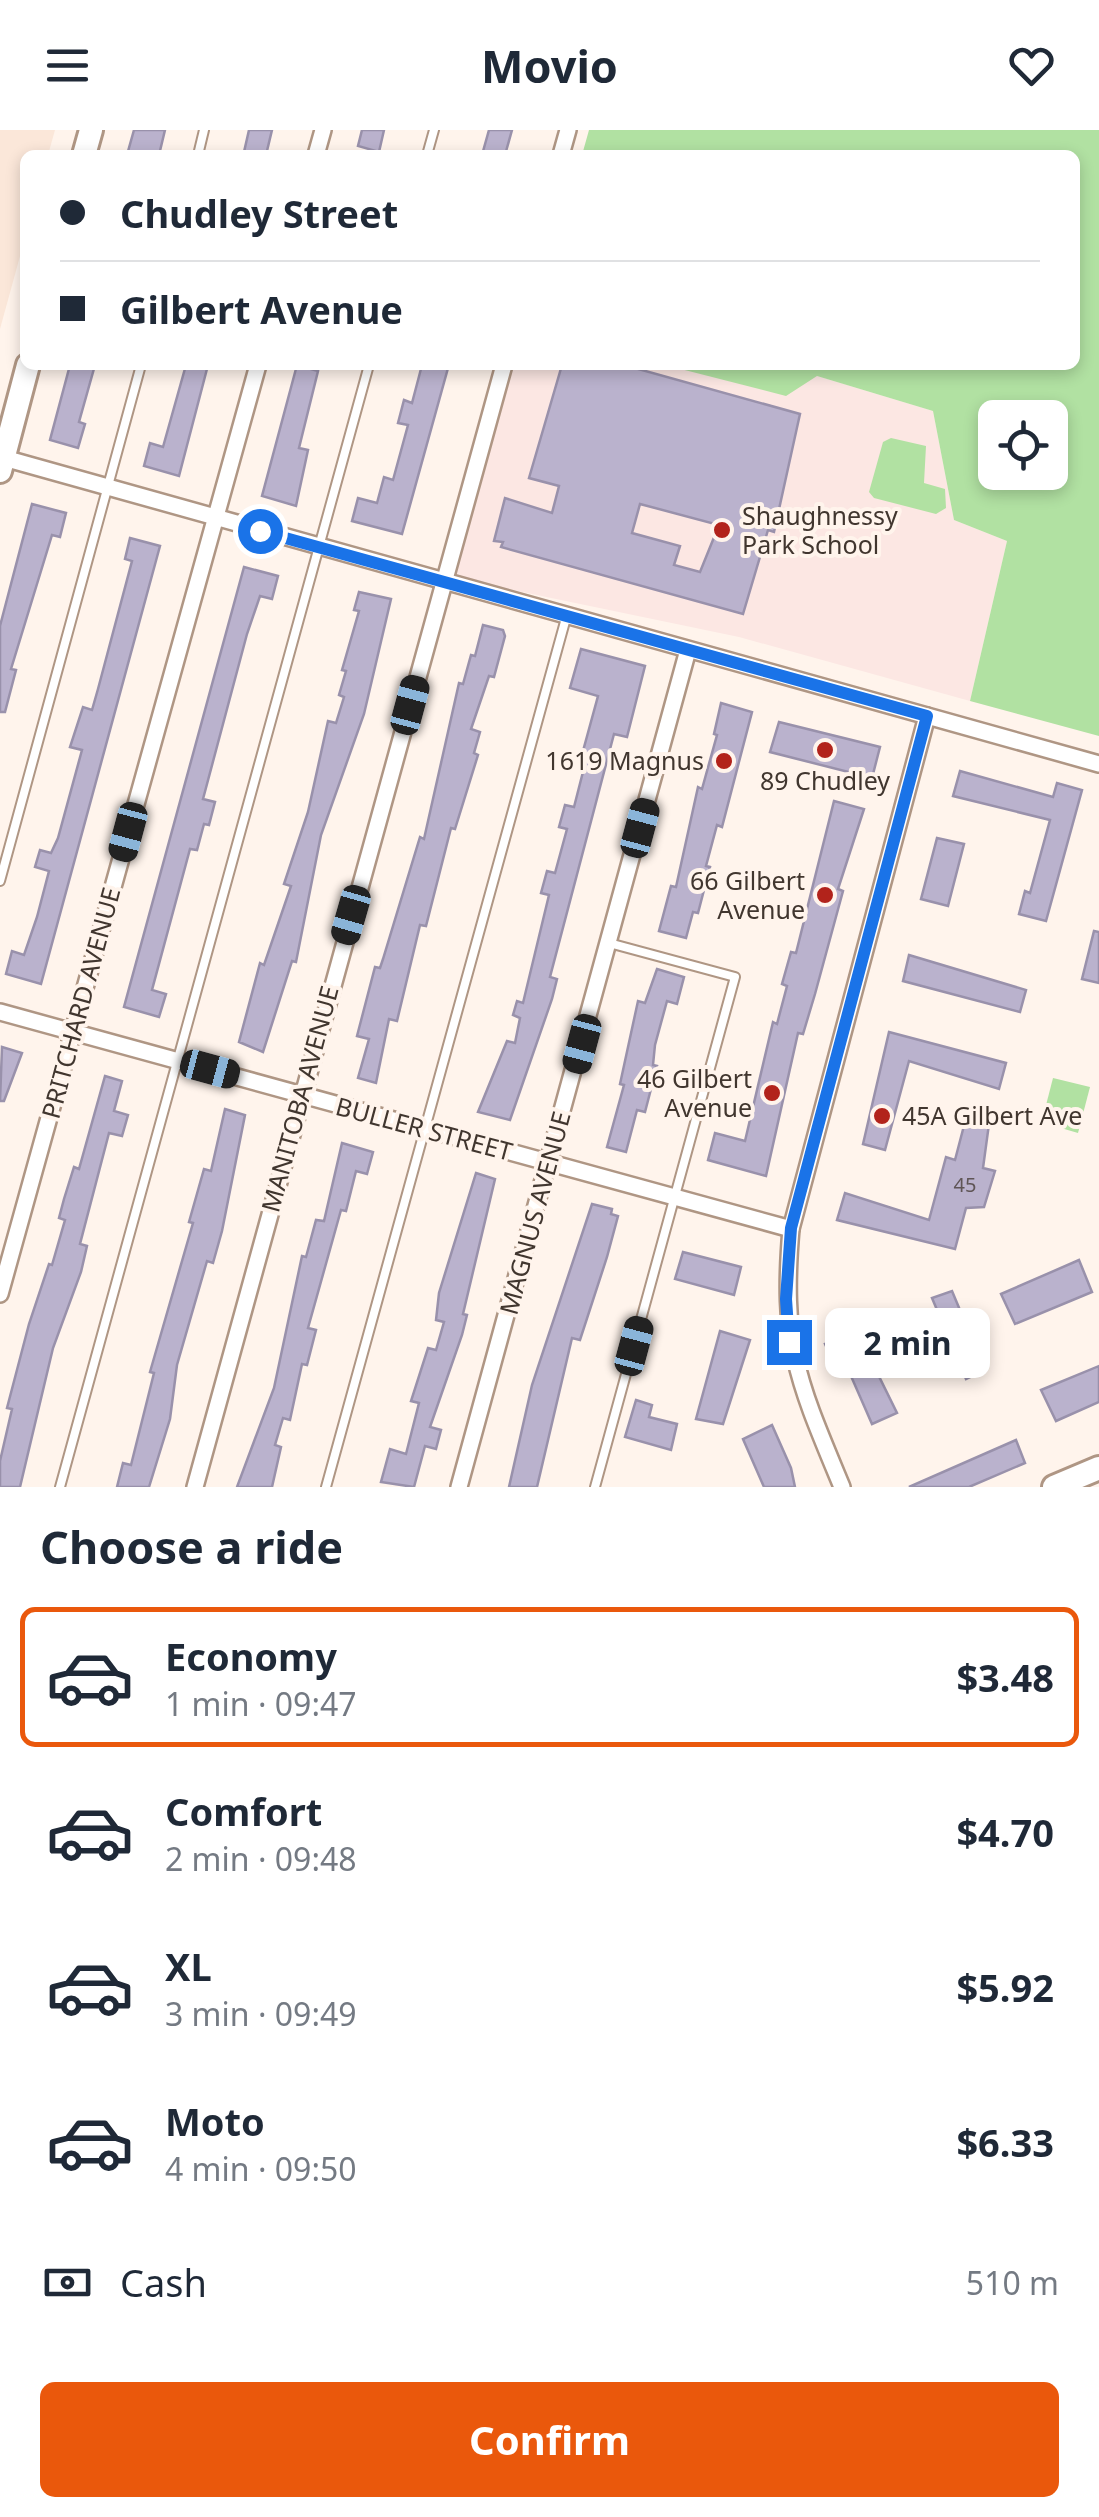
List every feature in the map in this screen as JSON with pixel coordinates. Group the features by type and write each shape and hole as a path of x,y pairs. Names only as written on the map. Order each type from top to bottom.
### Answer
{"street":[{"path":"27,370 2,464 108,487 318,549 1099,764"},
{"name":"PRITCHARD AVENUE","path":"0,1294 257,370"},
{"name":"MANITOBA AVENUE","path":"194,1487 503,370"},
{"name":"MAGNUS AVENUE","path":"459,1487 688,650"},
{"path":"842,1487 800,1388 789,1342 786,1299 791,1228 927,716"},
{"name":"BULLER STREET","path":"0,1012 791,1228"},
{"path":"1054,1487 1099,1468"}],"lane":[{"path":"0,881 140,370"},
{"path":"60,1487 368,370"},
{"path":"326,1487 566,618"},
{"path":"596,1487 735,977 609,943"}],"shaded area":[{"path":"0,130 55,130 49,150 20,150 20,256 0,329"},
{"name":"Shaughnessy Park School","path":"506,370 734,370 817,376 933,411 954,520 1007,541 970,701 739,637 450,577"}],"green space":[{"path":"589,130 1099,130 1099,736 970,701 1007,541 954,520 933,411 817,376 786,396 685,370 1080,370 1080,150 583,150"},
{"path":"891,438 926,446 924,483 945,489 946,508 936,514 874,498 869,492 883,442"},
{"path":"1053,1078 1090,1087 1078,1133 1054,1126 1045,1109"}],"building":[{"path":"134,130 165,130 160,150 128,150"},
{"path":"249,130 272,130 267,150 244,150"},
{"path":"362,130 384,130 379,150 358,146"},
{"path":"489,130 512,130 506,150 483,150"},
{"path":"69,370 94,370 79,422 85,424 78,448 50,440"},
{"path":"185,370 207,370 179,476 144,466 150,443 163,447"},
{"path":"296,370 318,371 299,448 308,450 296,506 262,496"},
{"path":"421,370 447,370 402,534 352,521 358,498 377,503 384,477 393,480 408,425 398,423 404,400 412,403"},
{"path":"561,370 642,370 800,414 774,532 768,530 743,614 501,547 503,542 494,541 505,498 552,513 559,486 529,478","holes":["640,504 719,525 700,572 674,565 680,546 632,533"]},
{"path":"32,504 66,513 60,537 52,535 11,669 16,670 5,712 0,712 0,626"},
{"path":"130,538 160,546 41,984 6,974 12,951 24,955 37,917 49,871 35,867 40,850 51,853 58,838 82,750 70,747 83,707 92,710 132,561 125,559"},
{"path":"244,567 278,576 272,599 260,596 247,634 203,799 215,802 209,825 204,824 197,850 190,849 152,990 166,994 159,1017 124,1007"},
{"path":"359,592 391,599 364,714 321,835 296,962 292,961 263,1052 239,1042 260,963 264,965 291,886 284,884 308,812 328,721 336,723 344,697 339,695 346,671 342,670 359,611 354,610"},
{"path":"483,625 503,630 505,636 494,677 489,676 471,729 480,732 474,753 478,755 455,829 451,828 426,926 420,925 397,1021 389,1019 376,1083 358,1078 369,1039 357,1036 375,967 380,968 420,837 424,839 459,683 463,684 471,655 475,656"},
{"path":"581,649 645,666 627,737 614,734 550,977 557,979 552,999 510,1120 478,1112 507,1041 515,1043 520,1018 513,1015 517,1001 523,1003 549,895 541,893 547,871 555,873 567,829 559,827 565,805 574,807 585,764 580,762 598,696 570,688"},
{"name":"1619 Magnus","path":"721,703 752,712 722,827 717,825 698,913 693,912 686,938 659,931 671,886 676,887 698,787 702,789 717,735 714,734"},
{"name":"89 Chudley","path":"779,722 880,747 872,778 770,752"},
{"path":"960,771 1053,797 1057,783 1082,790 1046,921 1019,914 1025,891 1030,893 1050,820 953,796"},
{"path":"834,801 864,809 838,889 843,891 815,994 803,1034 798,1033 766,1176 708,1160 715,1133 745,1141 773,1022 777,1024 787,986 782,984 791,952 796,953"},
{"path":"937,838 964,844 948,906 921,899"},
{"path":"1094,931 1099,932 1099,983 1082,979"},
{"path":"909,955 1026,990 1020,1012 903,981"},
{"path":"657,969 684,977 677,1004 667,1001 655,1045 653,1065 657,1066 645,1112 637,1110 626,1152 607,1147 624,1085 620,1084 638,1001 645,1003"},
{"name":"45A Gilbert Ave","path":"889,1032 1006,1063 999,1089 909,1061 885,1150 863,1144"},
{"path":"2,1047 22,1053 4,1101 0,1101"},
{"path":"105,1076 122,1081 114,1111 128,1115 122,1136 109,1133 80,1244 87,1246 81,1272 53,1348 20,1487 0,1487 0,1461 12,1409 7,1408 29,1324 65,1220 59,1218 64,1199 74,1167 79,1169"},
{"path":"225,1109 245,1115 222,1231 213,1263 207,1261 177,1365 170,1419 149,1487 117,1487 123,1463 131,1465 154,1373 150,1372 193,1223 189,1222 204,1169 211,1171"},
{"path":"966,1118 989,1124 983,1168 995,1171 984,1207 966,1208 955,1249 837,1220 845,1193 929,1220 946,1157 955,1160"},
{"path":"342,1143 373,1152 367,1174 356,1171 346,1211 341,1210 308,1328 316,1330 307,1365 302,1364 290,1420 283,1418 275,1445 281,1447 272,1487 237,1487 274,1388 302,1256 306,1257 316,1220 324,1221"},
{"path":"476,1173 495,1179 463,1314 467,1315 462,1335 430,1427 441,1430 436,1449 425,1446 414,1487 381,1482 390,1449 406,1454 419,1403 411,1401 428,1348 436,1350 444,1322 436,1320 439,1293"},
{"path":"592,1204 612,1209 611,1214 618,1216 607,1257 580,1340 572,1338 537,1487 509,1487 532,1385"},
{"path":"683,1252 741,1267 734,1295 675,1279"},
{"path":"1079,1260 1092,1292 1015,1324 1001,1294"},
{"path":"952,1291 985,1370 966,1379 932,1298"},
{"path":"899,1312 908,1334 867,1352 897,1413 872,1424 844,1360 834,1364 825,1344"},
{"path":"720,1331 750,1340 723,1424 696,1419"},
{"path":"1099,1366 1099,1402 1056,1421 1041,1390"},
{"path":"636,1400 652,1405 649,1417 677,1424 671,1450 625,1437"},
{"path":"772,1425 795,1487 764,1487 743,1439"},
{"path":"1016,1440 1025,1463 969,1487 909,1487"}],"place":[{"name":"Shaughnessy Park School","path":"722,530"},
{"name":"89 Chudley","path":"825,750"},
{"name":"1619 Magnus","path":"724,761"},
{"name":"66 Gilbert Avenue","path":"825,895"},
{"name":"46 Gilbert Avenue","path":"772,1093"},
{"name":"45A Gilbert Ave","path":"882,1116"}],"route":[{"path":"260,531 927,716 791,1228 786,1299 789,1342"}]}
